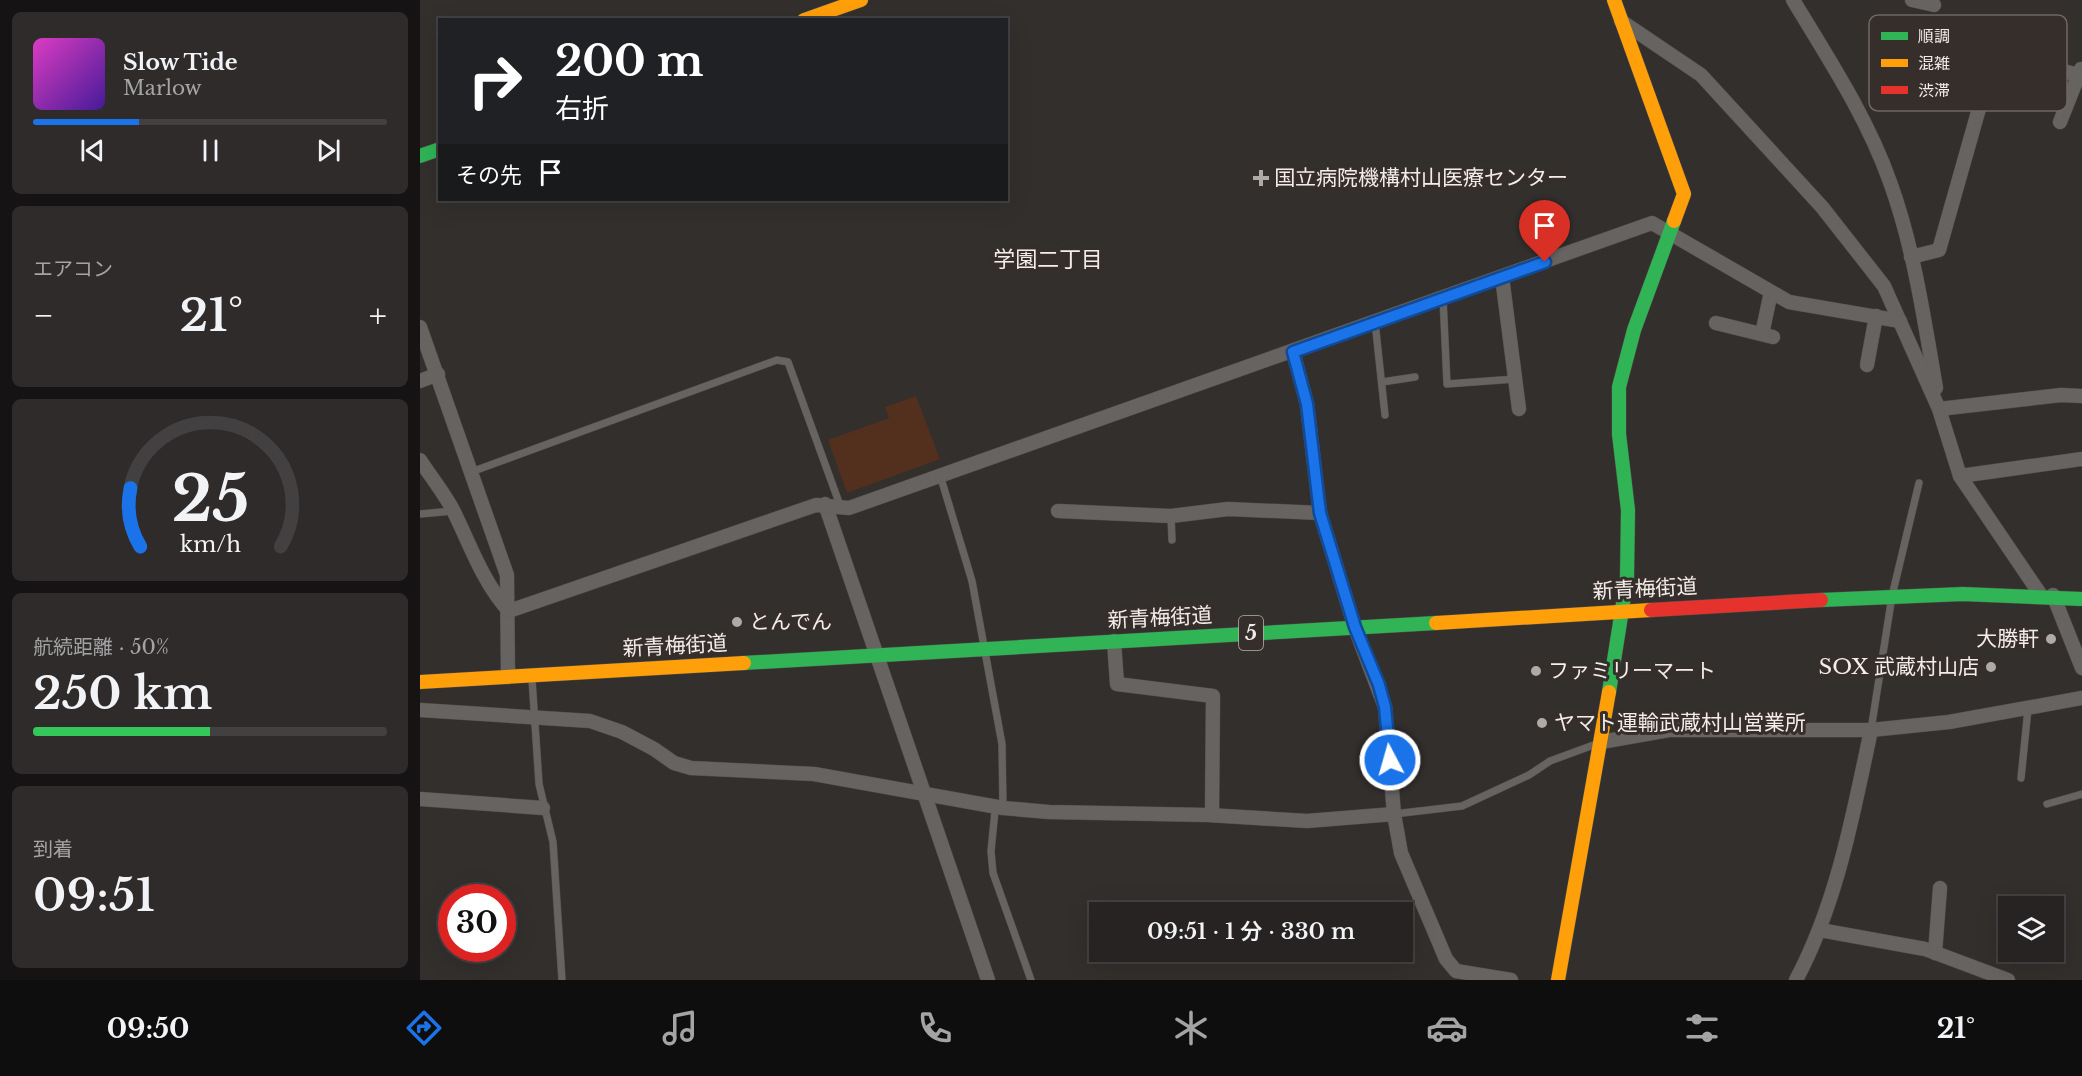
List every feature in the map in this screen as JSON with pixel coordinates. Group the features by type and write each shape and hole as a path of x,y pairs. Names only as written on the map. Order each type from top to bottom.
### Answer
{"main road":[{"path":"810,18 861,0"},
{"path":"1558,980 1601,742 1626,578 1628,510 1619,434 1619,387 1634,330 1684,194 1614,0"},
{"path":"420,156 438,150"},
{"name":"新青梅街道","path":"420,682 1892,596 1955,593 2047,595 2082,599"}],"street":[{"path":"1793,0 1867,128 1890,180 1911,257 1939,409"},
{"path":"1912,0 1934,5"},
{"path":"1621,21 1701,75 1822,207 1884,286 1939,409 1960,476 2047,595 2082,668"},
{"path":"2067,104 2080,71"},
{"path":"1911,257 1939,250 1978,111"},
{"path":"2060,122 2064,111"},
{"path":"509,611 825,504 842,508 940,476 1652,223 1789,302 1900,321"},
{"path":"1502,277 1519,409"},
{"path":"1716,323 1768,336 1772,292"},
{"path":"1868,365 1876,316"},
{"path":"420,327 507,575 508,677"},
{"path":"1293,352 1307,404 1320,513 1355,627 1385,707 1394,814 1401,853 1446,960 1456,971 1511,980"},
{"path":"420,381 438,374"},
{"path":"1939,409 2061,394 2082,396"},
{"path":"1960,476 2082,459"},
{"path":"420,460 453,511 499,600 509,611"},
{"path":"825,504 988,980"},
{"path":"1059,511 1171,516 1228,509 1320,513"},
{"path":"1114,641 1117,684 1213,696 1212,815"},
{"path":"1601,742 1670,730 1871,730 1949,723 2028,710 2082,698"},
{"path":"420,710 536,715 590,720 622,732 674,763 691,768 814,774 1003,808 1049,812 1212,815 1307,821 1394,814"},
{"path":"1796,980 1820,930 1853,818 1871,730"},
{"path":"420,799 543,808"},
{"path":"1935,953 1940,888"},
{"path":"1820,930 1935,953 2008,980"}],"lane":[{"path":"1443,298 1447,384 1515,379"},
{"path":"1375,322 1385,415"},
{"path":"471,472 777,360 788,362 842,508"},
{"path":"1382,382 1415,377"},
{"path":"940,476 972,582 1002,744 1003,808 995,811 991,851 993,873 1031,980"},
{"path":"1871,730 1892,596 1919,483"},
{"path":"420,514 453,511"},
{"path":"1171,516 1172,540"},
{"path":"532,676 543,808 553,842 562,980"},
{"path":"2021,778 2028,710"},
{"path":"1394,814 1462,806 1529,775 1550,761 1601,742"},
{"path":"2047,804 2082,794"}],"shaded area":[{"path":"916,396 940,459 847,493 828,440 889,418 885,407"}],"traffic: fast":[{"path":"420,156 438,150"},
{"path":"1609,692 1627,578 1628,510 1619,434 1619,387 1634,330 1674,221"},
{"path":"1821,600 1963,594 2082,599"},
{"path":"744,663 1436,623"}],"traffic: slow":[{"path":"810,18 861,0"},
{"path":"1614,0 1684,194 1674,221"},
{"path":"1436,623 1651,610"},
{"path":"420,682 744,663"},
{"path":"1558,980 1609,692"}],"traffic: jam":[{"path":"1651,610 1821,600"}],"place":[{"name":"国立病院機構村山医療センター","path":"1261,178"},
{"name":"とんでん","path":"737,622"},
{"name":"大勝軒","path":"2051,639"},
{"name":"SOX 武蔵村山店","path":"1991,667"},
{"name":"ファミリーマート","path":"1536,671"},
{"name":"ヤマト運輸武蔵村山営業所","path":"1542,723"}],"district":[{"name":"学園二丁目","path":"1048,259"}],"route":[{"path":"1390,760 1385,707 1379,685 1355,627 1320,513 1314,484 1307,404 1293,352 1545,262"}]}
